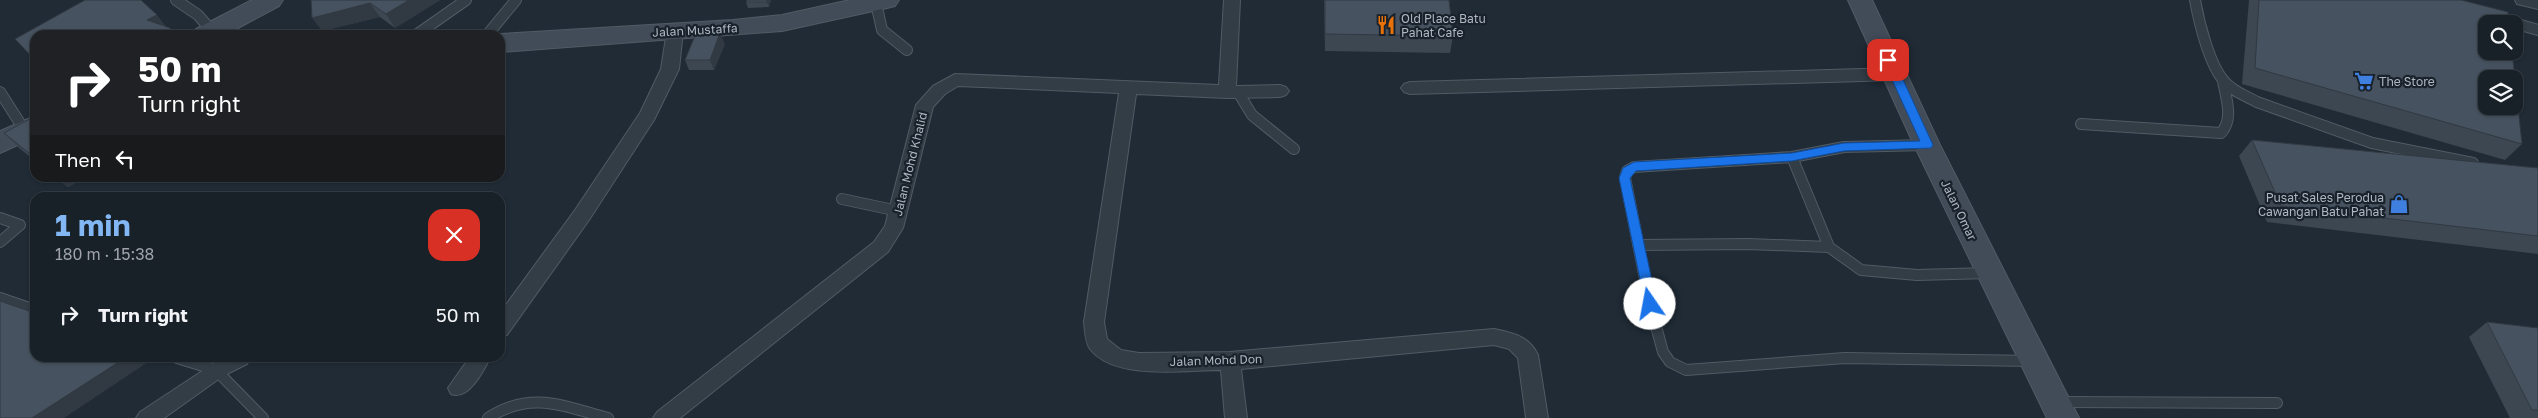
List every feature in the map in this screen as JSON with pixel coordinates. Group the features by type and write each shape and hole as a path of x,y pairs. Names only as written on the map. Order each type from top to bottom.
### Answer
{"street":[{"path":"224,30 245,26 271,0"},
{"path":"1232,0 1232,92"},
{"name":"Jalan Omar","path":"1860,0 1928,145 2033,361 2059,410"},
{"path":"2523,0 2538,4"},
{"name":"Jalan Mustaffa","path":"505,43 733,28 782,23 840,6 881,1"},
{"path":"505,322 582,215 648,115 670,69 675,31"},
{"path":"1410,88 1896,74"},
{"name":"Jalan Mohd Khalid","path":"669,417 881,247 894,228 924,105 939,90 955,80 1232,92 1280,91"},
{"name":"Jalan Mohd Don","path":"1128,88 1094,322 1097,343 1116,358 1139,362 1230,361 1494,337 1515,342 1528,355 1537,418"},
{"path":"0,143 30,128"},
{"path":"1230,361 1236,418"},
{"path":"146,418 216,370 232,362"},
{"path":"458,388 477,362"}],"lane":[{"path":"176,0 198,15 206,30"},
{"path":"423,30 466,0"},
{"path":"491,30 516,0"},
{"path":"2081,124 2221,133 2226,130 2229,123 2223,81 2216,68 2195,0"},
{"path":"881,1 882,30 907,50"},
{"path":"2523,26 2538,30"},
{"path":"2223,81 2257,102 2372,143 2486,166"},
{"path":"0,92 30,128"},
{"path":"1232,92 1252,114 1294,148"},
{"path":"1928,145 1844,147 1792,157 1634,167 1627,171 1625,178 1638,245 1663,352 1670,362 1686,370 1845,358 2033,361"},
{"path":"1792,157 1828,247"},
{"path":"842,199 898,211"},
{"path":"0,218 20,225 0,242"},
{"path":"1638,245 1748,244 1828,247 1861,270 1917,275 1990,272"},
{"path":"0,298 30,308"},
{"path":"190,362 216,370 262,418"},
{"path":"488,418 498,410 516,401 532,399 608,418"},
{"path":"2059,410 2277,403"}],"building":[{"path":"85,0 141,0 157,15 147,20 172,30 31,30"},
{"path":"311,0 409,0 386,14 370,3 312,18"},
{"path":"747,0 767,0 767,2 746,2"},
{"name":"Old Place Batu Pahat Cafe","path":"1325,0 1449,0 1453,36 1325,34"},
{"name":"The Store","path":"2259,0 2461,0 2508,12 2508,15 2478,15 2478,60 2513,60 2514,70 2478,70 2478,115 2519,115 2522,144 2255,68"},
{"path":"30,31 30,55 15,39"},
{"path":"696,33 720,33 710,60 685,60"},
{"path":"30,119 30,154 4,133"},
{"name":"Pusat Sales Perodua Cawangan Batu Pahat","path":"2252,140 2538,168 2538,236 2281,206"},
{"path":"0,301 30,311 30,362 119,362 32,418 0,418"},
{"path":"2487,322 2538,328 2538,410 2532,410"}],"place":[{"name":"Old Place Batu Pahat Cafe","path":"1386,25"},
{"name":"The Store","path":"2364,81"},
{"name":"Pusat Sales Perodua Cawangan Batu Pahat","path":"2399,204"}],"route":[{"path":"1650,304 1625,178 1627,171 1634,167 1792,157 1844,147 1928,145 1888,60"}]}
